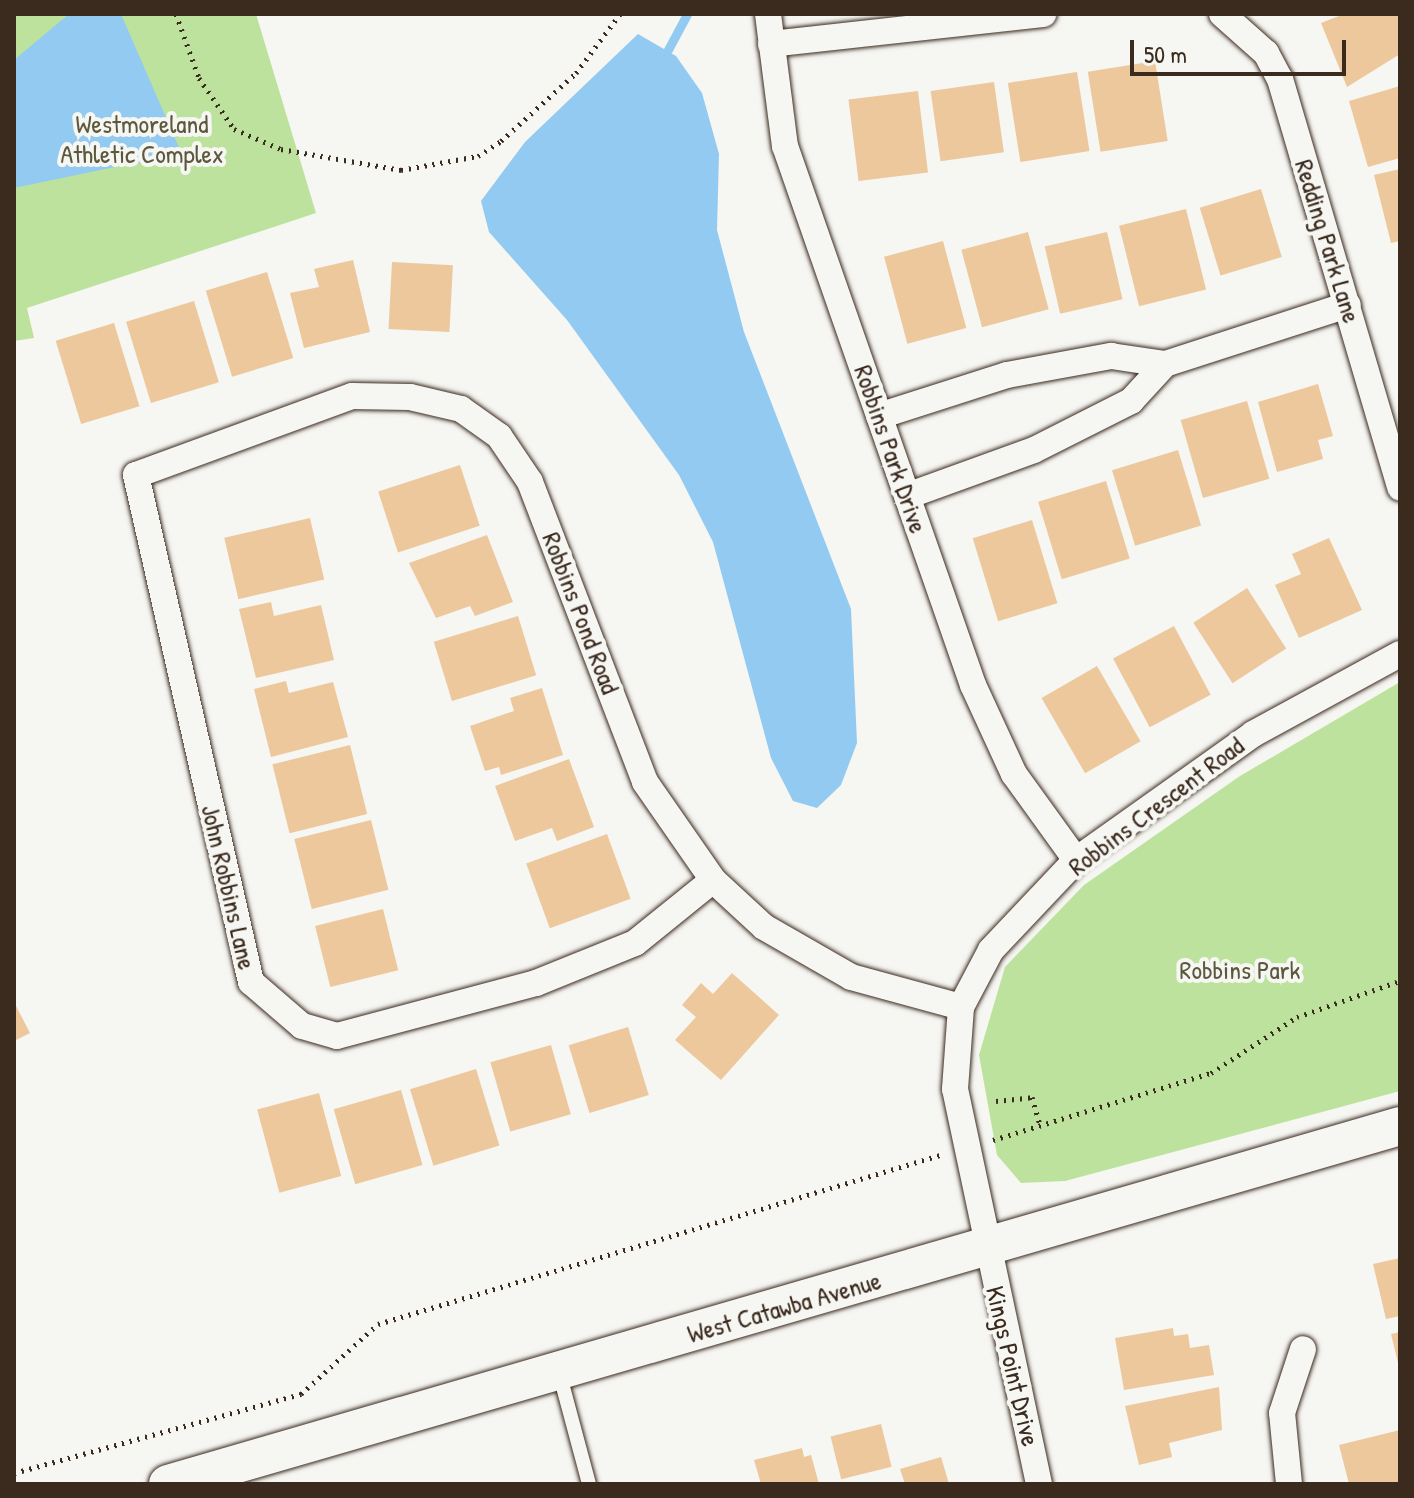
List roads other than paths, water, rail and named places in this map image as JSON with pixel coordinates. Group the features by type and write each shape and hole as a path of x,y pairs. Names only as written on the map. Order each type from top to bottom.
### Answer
{"main road":[{"name":"West Catawba Avenue","path":"168,1484 221,1477 559,1372 1400,1126"}],"street":[{"name":"Robbins Park Drive","path":"768,14 785,146 979,698 1014,774 1076,860"},
{"path":"771,44 1043,14"},
{"name":"Redding Park Lane","path":"1222,14 1266,53 1280,79 1400,488"},
{"path":"879,416 1007,375 1111,356 1165,364 1348,305"},
{"path":"907,496 1034,450 1131,401 1165,364"},
{"name":"Robbins Pond Road","path":"136,475 352,396 410,397 461,409 499,436 530,482 645,782 713,880 764,927 851,977 961,1007"},
{"name":"John Robbins Lane","path":"136,475 251,982 302,1026 337,1036 536,983 635,943 713,880"},
{"name":"Robbins Crescent Road","path":"987,1248 955,1089 961,1007 991,950 1076,860 1253,734 1400,654"},
{"name":"Kings Point Drive","path":"987,1248 1039,1484"},
{"path":"1289,1484 1282,1413 1303,1349"}],"lane":[{"path":"559,1372 589,1484"}],"water":[{"path":"69,14 121,14 181,152 175,166 134,163 14,188 14,60"},
{"path":"638,34 676,56 702,93 719,154 717,230 744,332 851,609 857,743 841,785 817,808 793,801 771,758 713,542 679,475 567,320 489,232 481,201 525,142"}],"waterway":[{"path":"663,59 687,14"}],"park label":[{"name":"Westmoreland Athletic Complex","path":"142,139"},
{"name":"Robbins Park","path":"1240,970"}]}
